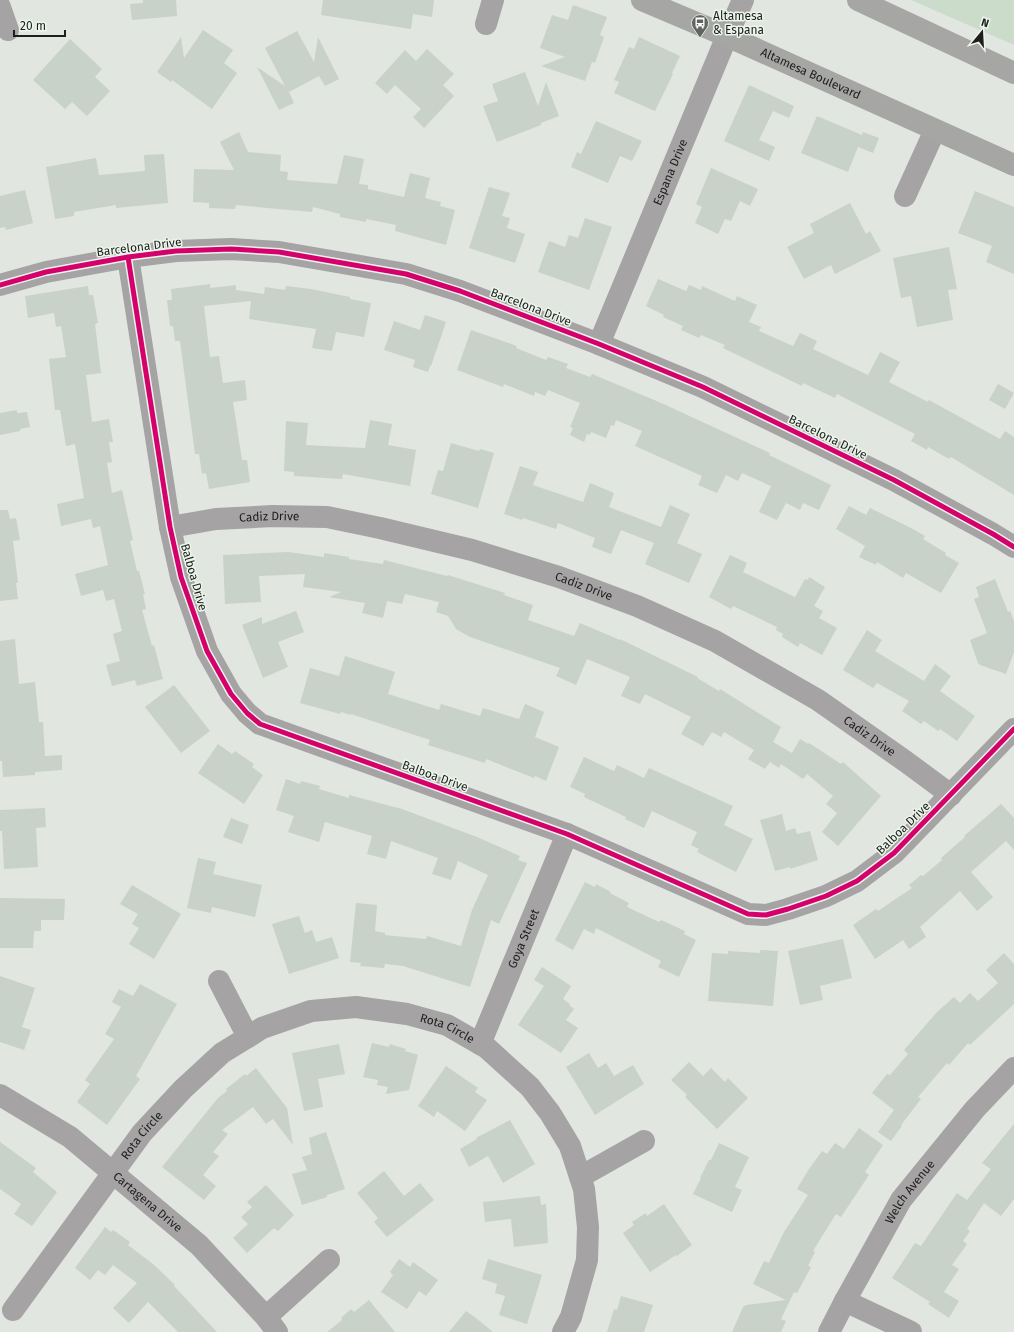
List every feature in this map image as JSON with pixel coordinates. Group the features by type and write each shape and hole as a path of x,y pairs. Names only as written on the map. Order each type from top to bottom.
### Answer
{"main road":[{"name":"Altamesa Boulevard","path":"642,0 727,36 1014,165"},
{"path":"858,0 1014,73"}],"street":[{"path":"486,24 493,0"},
{"name":"Espana Drive","path":"599,344 743,0"},
{"path":"0,7 8,30"},
{"path":"906,196 935,130"},
{"name":"Barcelona Drive","path":"0,284 46,272 128,257 176,251 231,249 279,252 406,274 460,291 599,344 703,387 894,480 1014,547"},
{"name":"Balboa Drive","path":"128,257 170,527 181,577 207,651 231,694 247,713 260,724 567,834 748,914 766,915 788,910 826,896 856,881 894,853 1014,730"},
{"name":"Cadiz Drive","path":"170,527 216,520 273,516 327,517 472,550 559,577 636,606 715,641 818,700 951,795"},
{"name":"Goya Street","path":"480,1044 567,834"},
{"path":"219,981 248,1037"},
{"name":"Rota Circle","path":"13,1310 142,1133 183,1089 222,1053 262,1028 310,1011 356,1007 407,1014 447,1025 487,1048 530,1087 550,1113 570,1146 584,1189 588,1227 587,1260 571,1317 563,1332"},
{"name":"Welch Avenue","path":"829,1332 845,1300 901,1200 975,1109 1014,1068"},
{"name":"Cartagena Drive","path":"0,1095 70,1137 114,1172 199,1245 271,1324"},
{"path":"580,1178 644,1141"},
{"path":"271,1324 329,1260"},
{"path":"845,1300 911,1332"}],"green space":[{"path":"911,0 1014,0 1014,45"}],"building":[{"path":"143,0 176,0 177,16 132,20 130,4 143,3"},
{"path":"323,0 434,0 432,17 413,14 411,29 321,15"},
{"path":"573,5 607,17 600,35 604,37 595,63 592,62 585,81 541,66 565,57 540,48 552,15 568,20"},
{"path":"203,30 233,50 224,63 237,73 212,109 172,80 171,82 157,72 181,37 184,58"},
{"path":"297,31 314,62 318,37 339,79 325,86 319,76 289,92 294,103 279,110 257,67 285,86 265,48"},
{"path":"639,37 680,56 655,111 614,93 619,82 614,80 629,47 634,49"},
{"path":"70,39 102,69 95,77 110,91 87,116 72,102 65,109 33,80"},
{"path":"427,49 454,74 443,85 454,96 424,128 413,117 421,109 395,85 387,94 375,83 405,50 416,61"},
{"path":"525,72 538,106 546,82 559,116 541,123 541,125 497,142 483,106 498,101 492,84"},
{"path":"749,85 794,106 789,118 773,111 759,140 775,147 769,161 724,141"},
{"path":"817,116 862,135 863,132 879,138 873,153 858,147 848,172 801,153"},
{"path":"596,121 642,141 632,161 620,156 608,183 571,167 577,152 581,154"},
{"path":"239,132 248,152 281,155 280,171 288,172 287,180 337,184 344,155 364,159 359,184 368,185 368,189 404,197 410,173 430,178 425,198 441,202 440,206 455,210 446,245 395,231 396,225 366,219 366,222 340,217 340,214 313,207 312,212 236,205 235,209 209,208 209,203 193,202 194,169 234,170 220,142"},
{"path":"164,154 168,203 116,208 116,205 74,212 74,216 55,219 46,167 96,158 99,175 145,171 144,155"},
{"path":"711,168 758,189 750,206 740,201 731,221 725,219 718,234 695,223 702,207 696,204"},
{"path":"489,187 510,193 502,216 510,218 507,228 525,234 515,263 469,248"},
{"path":"25,190 33,223 6,230 5,227 0,228 0,196"},
{"path":"975,191 1014,207 1014,274 986,262 992,246 958,233"},
{"path":"850,203 866,234 870,231 881,251 835,274 831,265 804,279 787,247 814,233 810,224"},
{"path":"585,218 612,227 589,290 538,272 549,241 565,247 569,235 578,238"},
{"path":"949,247 957,289 948,290 953,320 917,327 911,296 901,298 893,258"},
{"path":"658,279 686,291 689,285 701,290 702,286 735,301 737,296 757,305 749,322 761,327 759,331 793,346 800,333 817,341 813,349 868,375 880,352 900,362 889,382 928,402 929,400 1000,439 1005,431 1014,437 1014,495 951,457 949,459 928,447 927,450 911,441 915,434 837,394 835,398 803,383 802,386 723,348 725,345 701,335 699,338 681,330 683,326 663,317 664,315 646,306"},
{"path":"210,284 210,288 236,285 236,290 264,294 265,287 285,290 286,286 311,289 371,303 364,337 336,332 332,351 312,348 316,329 249,319 251,301 204,306 210,357 219,356 223,383 245,380 247,400 233,402 242,460 247,460 250,482 209,489 206,473 202,474 199,454 195,454 180,341 175,341 173,326 170,326 167,300 172,300 171,289"},
{"path":"88,286 89,295 93,295 98,323 95,324 101,373 86,375 92,422 109,419 113,442 109,442 112,462 107,463 112,493 122,490 133,540 130,541 137,571 139,571 145,594 143,594 146,609 142,610 152,646 154,645 163,679 137,686 135,680 112,686 106,665 120,661 113,634 122,631 114,599 106,601 103,590 81,596 75,574 108,565 100,526 93,528 91,519 61,526 57,504 84,498 75,444 66,446 60,410 55,410 49,359 66,357 61,326 56,327 54,313 28,318 25,296"},
{"path":"425,315 446,322 428,372 413,367 415,360 384,350 394,321 420,330"},
{"path":"471,330 517,346 516,348 546,360 548,357 568,364 566,368 590,377 592,374 659,402 770,453 769,455 831,485 819,510 803,503 800,510 786,503 777,520 759,512 771,486 742,473 738,481 726,475 717,493 698,485 702,476 635,446 642,431 616,420 614,426 611,425 606,438 591,432 590,435 587,434 584,442 570,435 573,428 570,427 580,403 548,390 545,396 535,392 534,396 504,384 503,387 457,370"},
{"path":"998,384 1014,393 1005,409 989,400"},
{"path":"17,410 17,413 27,412 30,427 20,429 20,431 0,435 0,413"},
{"path":"370,420 392,424 388,445 416,450 410,486 343,474 342,479 294,476 294,472 284,471 286,421 308,423 306,445 365,448"},
{"path":"451,443 479,451 480,449 494,453 478,508 431,494 438,470 443,471"},
{"path":"520,466 538,472 533,485 583,502 590,483 614,493 609,507 661,527 670,505 690,514 677,543 702,554 689,583 645,564 654,543 621,530 611,554 592,547 595,538 558,523 556,529 523,518 522,520 504,514"},
{"path":"849,506 866,515 870,508 911,528 925,536 923,539 959,563 941,593 906,573 903,578 877,562 876,565 859,557 865,546 836,529"},
{"path":"0,510 8,510 10,519 16,518 20,540 13,541 18,583 16,583 18,599 0,601"},
{"path":"288,552 324,557 324,553 349,557 349,559 383,564 384,560 447,576 448,575 505,593 504,595 533,605 528,620 574,636 580,623 620,639 698,677 697,678 719,691 720,689 781,727 773,742 792,753 800,739 808,744 809,743 841,764 843,762 881,796 838,846 822,832 837,813 826,804 833,796 807,774 803,779 781,764 779,768 770,762 765,769 748,759 754,750 724,732 721,737 712,732 703,746 681,734 691,717 645,694 640,704 621,696 630,677 587,659 576,685 556,676 560,668 470,637 456,629 448,616 436,612 439,602 405,594 402,604 387,601 383,618 362,613 365,603 329,597 341,592 303,587 305,574 259,576 261,602 225,604 223,555"},
{"path":"730,555 747,563 743,572 795,597 805,579 808,580 809,577 825,587 814,606 823,611 819,618 837,628 822,655 800,643 798,647 782,637 783,634 776,630 777,627 733,606 731,609 709,597"},
{"path":"995,579 1008,612 1010,611 1014,621 1014,652 1006,674 980,665 970,640 987,633 974,599 979,597 976,587"},
{"path":"296,611 304,632 278,642 288,667 263,678 242,625 262,617 262,624"},
{"path":"867,630 882,640 875,651 924,681 935,664 951,676 940,691 975,716 957,741 940,729 938,731 924,721 921,724 902,711 909,701 877,683 873,688 843,670"},
{"path":"15,639 19,684 35,682 39,722 43,722 45,756 62,755 62,770 35,772 35,775 3,777 2,761 0,761 0,641"},
{"path":"345,656 395,672 388,694 439,710 441,704 480,716 483,708 519,719 525,704 544,712 535,737 559,747 546,781 535,776 534,778 486,759 485,763 428,745 430,740 351,714 341,712 340,714 300,703 310,668 339,676"},
{"path":"174,685 210,731 181,753 145,707"},
{"path":"218,744 232,754 235,751 254,764 252,767 263,775 244,804 198,773"},
{"path":"584,757 614,771 617,765 644,778 649,768 733,806 724,825 753,839 736,872 697,852 699,849 691,845 697,832 652,811 644,828 625,819 626,817 584,797 585,794 570,787"},
{"path":"286,779 300,784 301,781 320,786 319,789 349,798 349,795 402,809 477,837 520,856 518,860 527,863 499,924 491,920 470,987 403,966 385,964 384,968 360,966 361,963 350,962 356,903 377,905 375,931 385,933 385,935 426,939 427,936 461,946 472,910 488,875 458,861 451,880 432,874 438,858 391,841 386,859 367,854 372,836 325,822 319,842 288,832 294,816 276,810"},
{"path":"1001,804 1014,818 1014,850 1006,841 971,872 993,897 977,911 960,891 920,927 926,937 909,949 903,940 875,959 853,925 876,909 878,911 912,888 909,885 921,875 923,876 942,860 941,858 965,837 964,836"},
{"path":"45,808 46,827 36,828 38,867 4,869 2,831 0,831 0,810"},
{"path":"782,814 786,831 795,828 797,834 810,831 818,860 790,869 790,867 775,871 760,820"},
{"path":"231,818 249,825 242,844 223,837"},
{"path":"198,858 216,862 213,874 262,885 255,917 212,907 211,913 187,908"},
{"path":"585,882 595,887 596,884 629,903 627,907 659,922 661,920 685,931 684,934 696,940 679,977 658,967 661,961 596,928 594,934 584,929 573,950 555,940"},
{"path":"132,885 181,914 154,959 129,944 139,928 132,924 138,914 120,904"},
{"path":"0,898 65,899 64,920 41,920 41,931 34,931 33,948 0,948"},
{"path":"299,916 305,933 312,930 316,942 332,937 339,958 289,974 272,924"},
{"path":"843,939 852,978 820,986 823,1000 800,1005 788,951"},
{"path":"760,950 778,951 773,1006 708,1001 712,953 728,954 728,951 760,953"},
{"path":"1004,953 1014,964 1014,1004 970,1045 968,1043 949,1065 947,1063 918,1097 921,1099 891,1141 878,1132 894,1110 872,1093 887,1074 890,1075 908,1054 904,1050 937,1012 954,997 960,1003 970,993 978,1001 998,983 986,970"},
{"path":"542,967 571,986 563,999 574,1009 566,1020 578,1028 561,1053 518,1025 544,986 534,980"},
{"path":"0,976 35,988 22,1027 31,1030 24,1050 0,1042"},
{"path":"140,984 177,1004 136,1076 140,1079 107,1125 77,1102 90,1084 85,1080 114,1039 105,1034 121,1007 112,1002 119,989 133,996"},
{"path":"372,1043 389,1047 390,1044 418,1055 409,1090 386,1094 388,1087 377,1085 378,1080 363,1077"},
{"path":"339,1044 345,1074 318,1079 323,1107 304,1111 292,1053"},
{"path":"589,1053 598,1068 606,1063 614,1076 633,1065 644,1084 595,1115 566,1067"},
{"path":"689,1062 703,1076 711,1068 725,1082 728,1078 748,1098 717,1129 685,1097 687,1095 671,1080"},
{"path":"446,1066 478,1088 475,1092 487,1100 465,1131 437,1111 434,1117 418,1106"},
{"path":"256,1068 287,1108 293,1145 273,1119 266,1124 253,1107 222,1130 228,1134 213,1152 219,1156 203,1175 216,1186 204,1200 162,1167 218,1098 227,1091 226,1089 245,1074 246,1076"},
{"path":"510,1120 535,1164 503,1183 488,1156 469,1167 460,1149 477,1139 476,1138"},
{"path":"1014,1124 1014,1199 1001,1216 984,1203 967,1229 970,1231 963,1241 967,1244 952,1265 959,1269 944,1292 959,1301 949,1318 928,1304 930,1302 892,1278 915,1243 921,1246 957,1193 967,1200 991,1169 982,1163"},
{"path":"859,1128 883,1145 865,1172 869,1175 841,1217 836,1214 813,1251 815,1252 808,1266 811,1267 797,1293 794,1292 781,1319 786,1321 781,1332 732,1332 743,1307 746,1305 786,1300 753,1284 764,1261 769,1263 784,1232 808,1195 797,1189 809,1169 822,1151 827,1154 835,1143 844,1149"},
{"path":"326,1132 345,1189 327,1195 327,1197 302,1205 292,1174 307,1170 302,1157 312,1154 309,1138"},
{"path":"0,1142 36,1168 33,1172 57,1192 32,1226 14,1214 21,1204 0,1189"},
{"path":"719,1143 749,1157 735,1187 742,1190 732,1212 693,1194"},
{"path":"384,1171 404,1196 420,1183 434,1200 387,1237 374,1222 378,1218 357,1193"},
{"path":"266,1185 294,1215 278,1231 274,1228 247,1253 233,1238 248,1224 241,1217 252,1207 247,1202"},
{"path":"540,1196 541,1205 546,1204 548,1243 514,1247 511,1219 485,1222 483,1202"},
{"path":"664,1204 692,1245 650,1272 623,1233 634,1225 632,1222 646,1213 647,1216"},
{"path":"105,1227 111,1232 113,1230 130,1242 128,1245 153,1264 175,1285 174,1286 217,1332 178,1332 148,1302 129,1323 113,1308 137,1283 113,1265 105,1275 98,1270 90,1280 75,1268"},
{"path":"399,1259 410,1267 413,1262 438,1280 426,1296 419,1291 407,1309 381,1292 393,1275 390,1272"},
{"path":"488,1259 542,1275 527,1324 499,1315 505,1296 495,1293 497,1284 482,1279"},
{"path":"621,1296 653,1305 644,1332 607,1332 614,1309 617,1310"},
{"path":"369,1300 395,1332 327,1332 342,1320 341,1318 351,1309 354,1312"},
{"path":"466,1311 476,1318 493,1332 449,1332"}],"cycle path":[{"path":"0,285 46,272 128,257 176,251 231,249 279,252 406,274 460,291 599,344 703,387 894,480 1014,547"},
{"path":"128,257 170,527 181,577 207,651 231,694 247,713 260,724 567,834 748,914 766,915 826,896 857,881 894,853 1014,729"}],"place":[{"name":"Altamesa & Espana","path":"700,38"}]}
